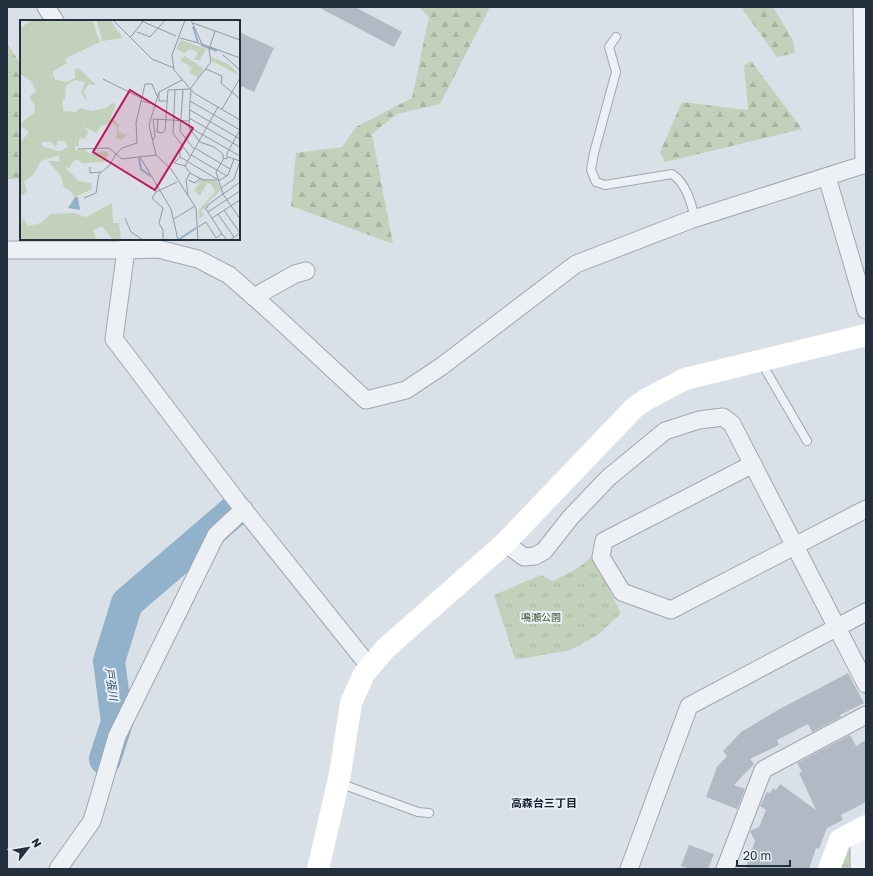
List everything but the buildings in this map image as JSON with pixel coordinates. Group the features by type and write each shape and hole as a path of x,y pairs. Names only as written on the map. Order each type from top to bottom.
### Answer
{"street":[{"path":"46,7 55,20"},
{"path":"7,250 127,245 158,248 198,259 229,275 366,400 406,390 442,366 576,264 695,218 865,164 862,7"},
{"path":"827,177 866,310"},
{"path":"127,245 114,340 244,509 369,666"},
{"path":"254,297 295,274 306,271"},
{"path":"318,869 338,783 351,703 358,683 369,666 385,649 505,543 634,408 647,399 685,379 866,335"},
{"path":"505,543 524,557 535,556 544,551 570,518 608,478 665,431 699,420 723,417 732,424 754,464 866,684"},
{"path":"754,464 604,541 601,557 622,592 671,610 866,509"},
{"path":"58,869 92,821 117,736 216,535 244,509"},
{"path":"629,869 689,706 866,612"},
{"path":"725,869 763,770 866,715"},
{"path":"829,869 840,840 862,828"},
{"path":"859,869 862,828"}],"lane":[{"path":"616,37 609,46 616,72 594,153 591,170 596,182 605,185 672,174 678,178 689,197 695,218"},
{"path":"760,361 807,441"},
{"path":"338,783 418,812 429,813"}],"green space":[{"path":"419,7 490,7 440,104 397,114 372,134 393,244 291,206 296,153 342,147 356,127 412,98 429,17"},
{"path":"744,7 773,7 793,40 795,53 777,57 743,10"},
{"path":"7,43 20,63 20,179 7,179"},
{"path":"751,61 802,129 665,162 660,152 682,102 748,110 744,65"},
{"name":"鳴瀬公園","path":"592,557 621,613 599,634 571,650 515,659 494,595 541,575 553,581 576,569"},
{"path":"853,841 854,869 839,869 849,844"}],"waterway":[{"name":"戸張川","path":"105,759 117,722 109,661 127,603 233,512"}],"district":[{"name":"高森台三丁目","path":"544,802"}]}
